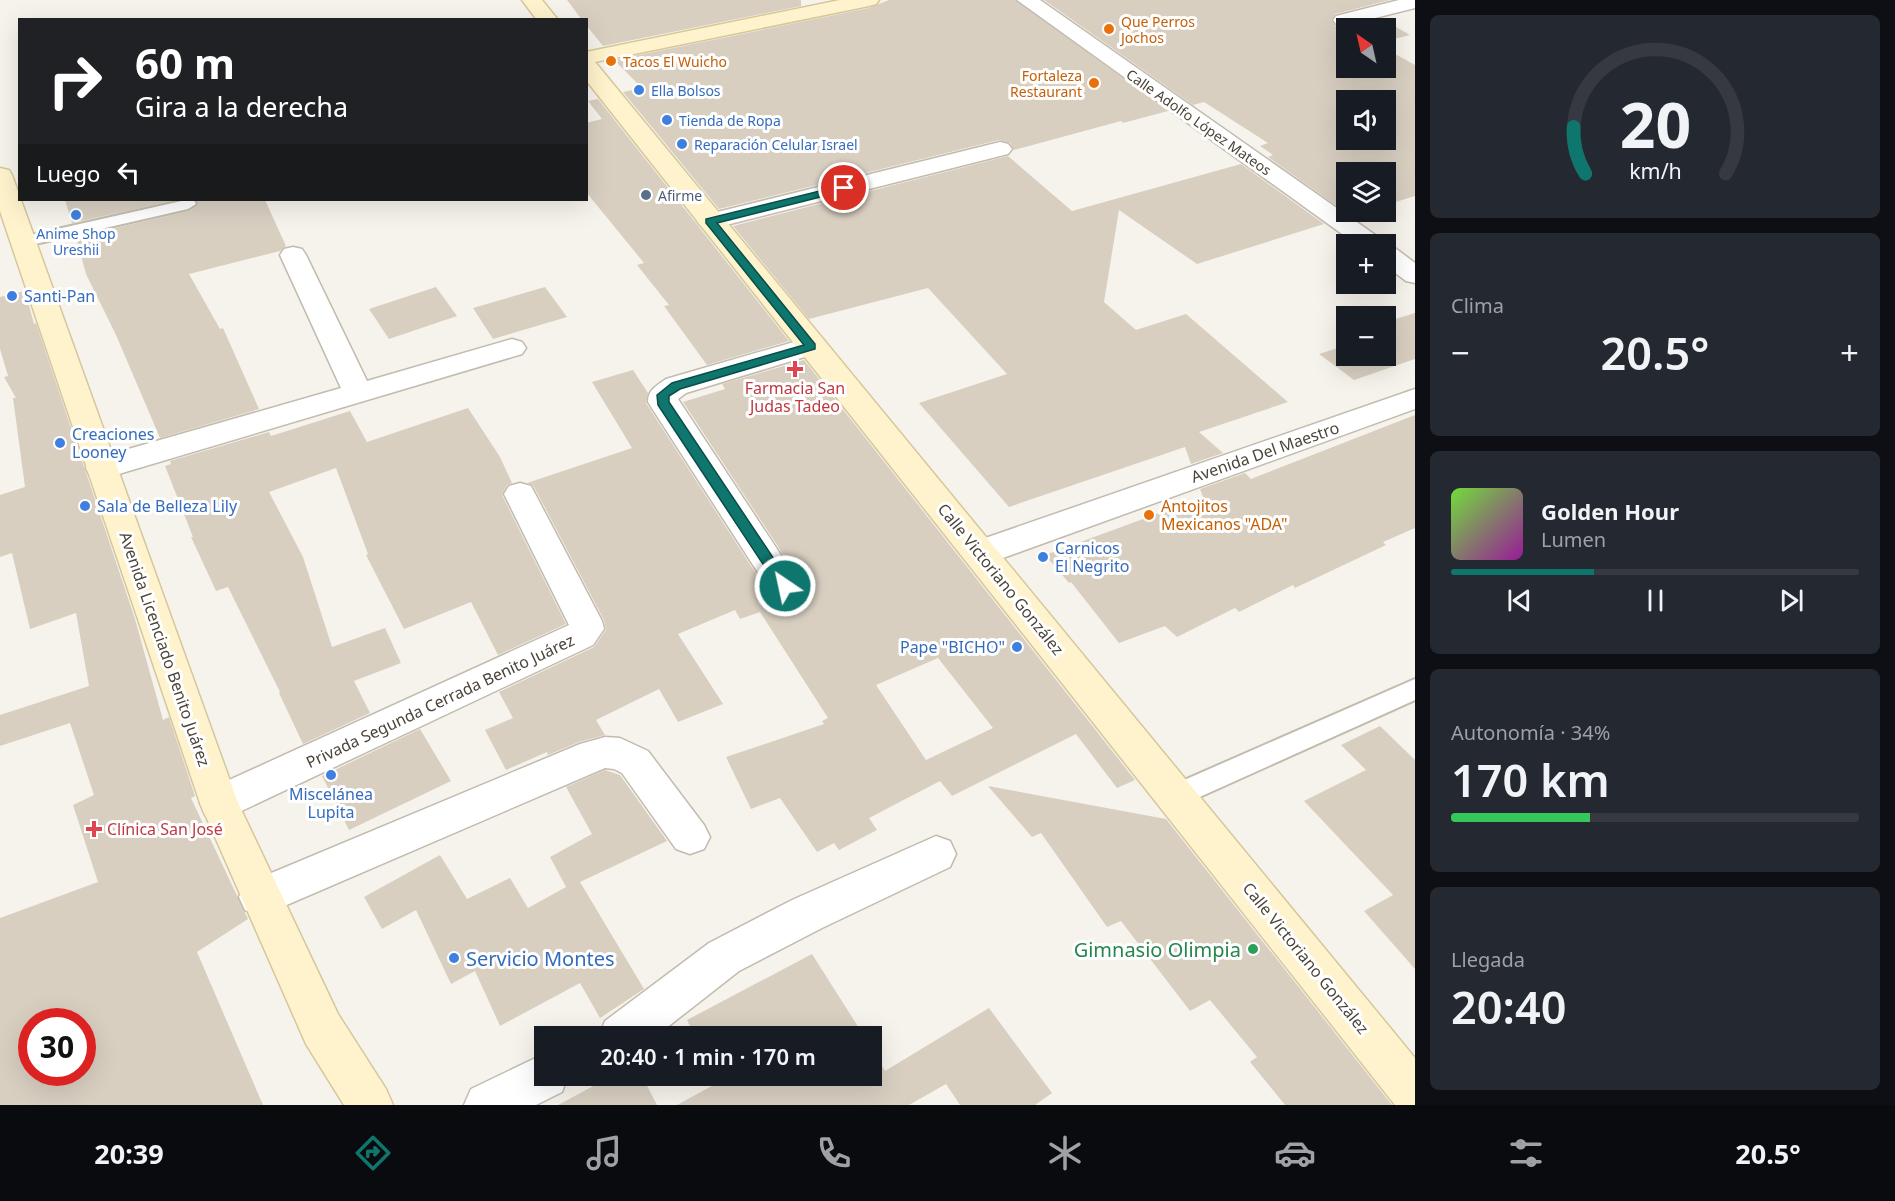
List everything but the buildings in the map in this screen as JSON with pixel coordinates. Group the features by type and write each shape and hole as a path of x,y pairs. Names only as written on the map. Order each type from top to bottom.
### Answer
{"main road":[{"path":"532,0 547,18"},
{"path":"588,58 869,0"},
{"name":"Calle Victoriano González","path":"588,68 1175,796 1411,1083"},
{"path":"0,177 18,173"},
{"name":"Avenida Licenciado Benito Juárez","path":"0,177 219,803 322,1029 370,1105"}],"street":[{"name":"Calle Adolfo López Mateos","path":"1027,0 1358,234"},
{"path":"1348,18 1382,4 1415,2"},
{"path":"710,221 1000,149"},
{"path":"293,255 358,393"},
{"path":"1396,261 1415,275"},
{"path":"785,586 663,402 663,395 676,386 811,346"},
{"path":"102,468 513,348"},
{"name":"Avenida Del Maestro","path":"980,553 1415,399"},
{"name":"Privada Segunda Cerrada Benito Juárez","path":"219,803 581,635 587,629 520,495"},
{"path":"260,897 582,759 608,751 622,753 635,762 690,837"},
{"path":"634,1026 724,957 807,914 936,854"},
{"path":"488,1105 534,1082"}],"lane":[{"path":"22,242 188,204"},
{"path":"1175,796 1415,689"}],"place":[{"name":"Que Perros Jochos","path":"1109,29"},
{"name":"Tacos El Wuicho","path":"611,61"},
{"name":"Fortaleza Restaurant","path":"1094,83"},
{"name":"Ella Bolsos","path":"639,90"},
{"name":"Tienda de Ropa","path":"667,120"},
{"name":"Reparación Celular Israel","path":"682,144"},
{"name":"Afirme","path":"646,195"},
{"name":"Anime Shop Ureshii","path":"76,215"},
{"name":"Santi-Pan","path":"12,296"},
{"name":"Farmacia San Judas Tadeo","path":"795,369"},
{"name":"Creaciones Looney","path":"60,443"},
{"name":"Sala de Belleza Lily","path":"85,506"},
{"name":"Antojitos Mexicanos \"ADA\"","path":"1149,515"},
{"name":"Carnicos El Negrito","path":"1043,557"},
{"name":"Pape \"BICHO\"","path":"1017,647"},
{"name":"Miscelánea Lupita","path":"331,775"},
{"name":"Clínica San José","path":"94,829"},
{"name":"Gimnasio Olimpia","path":"1253,949"},
{"name":"Servicio Montes","path":"454,958"}],"route":[{"path":"785,586 663,402 663,395 676,386 811,346 710,221 844,188"}]}
